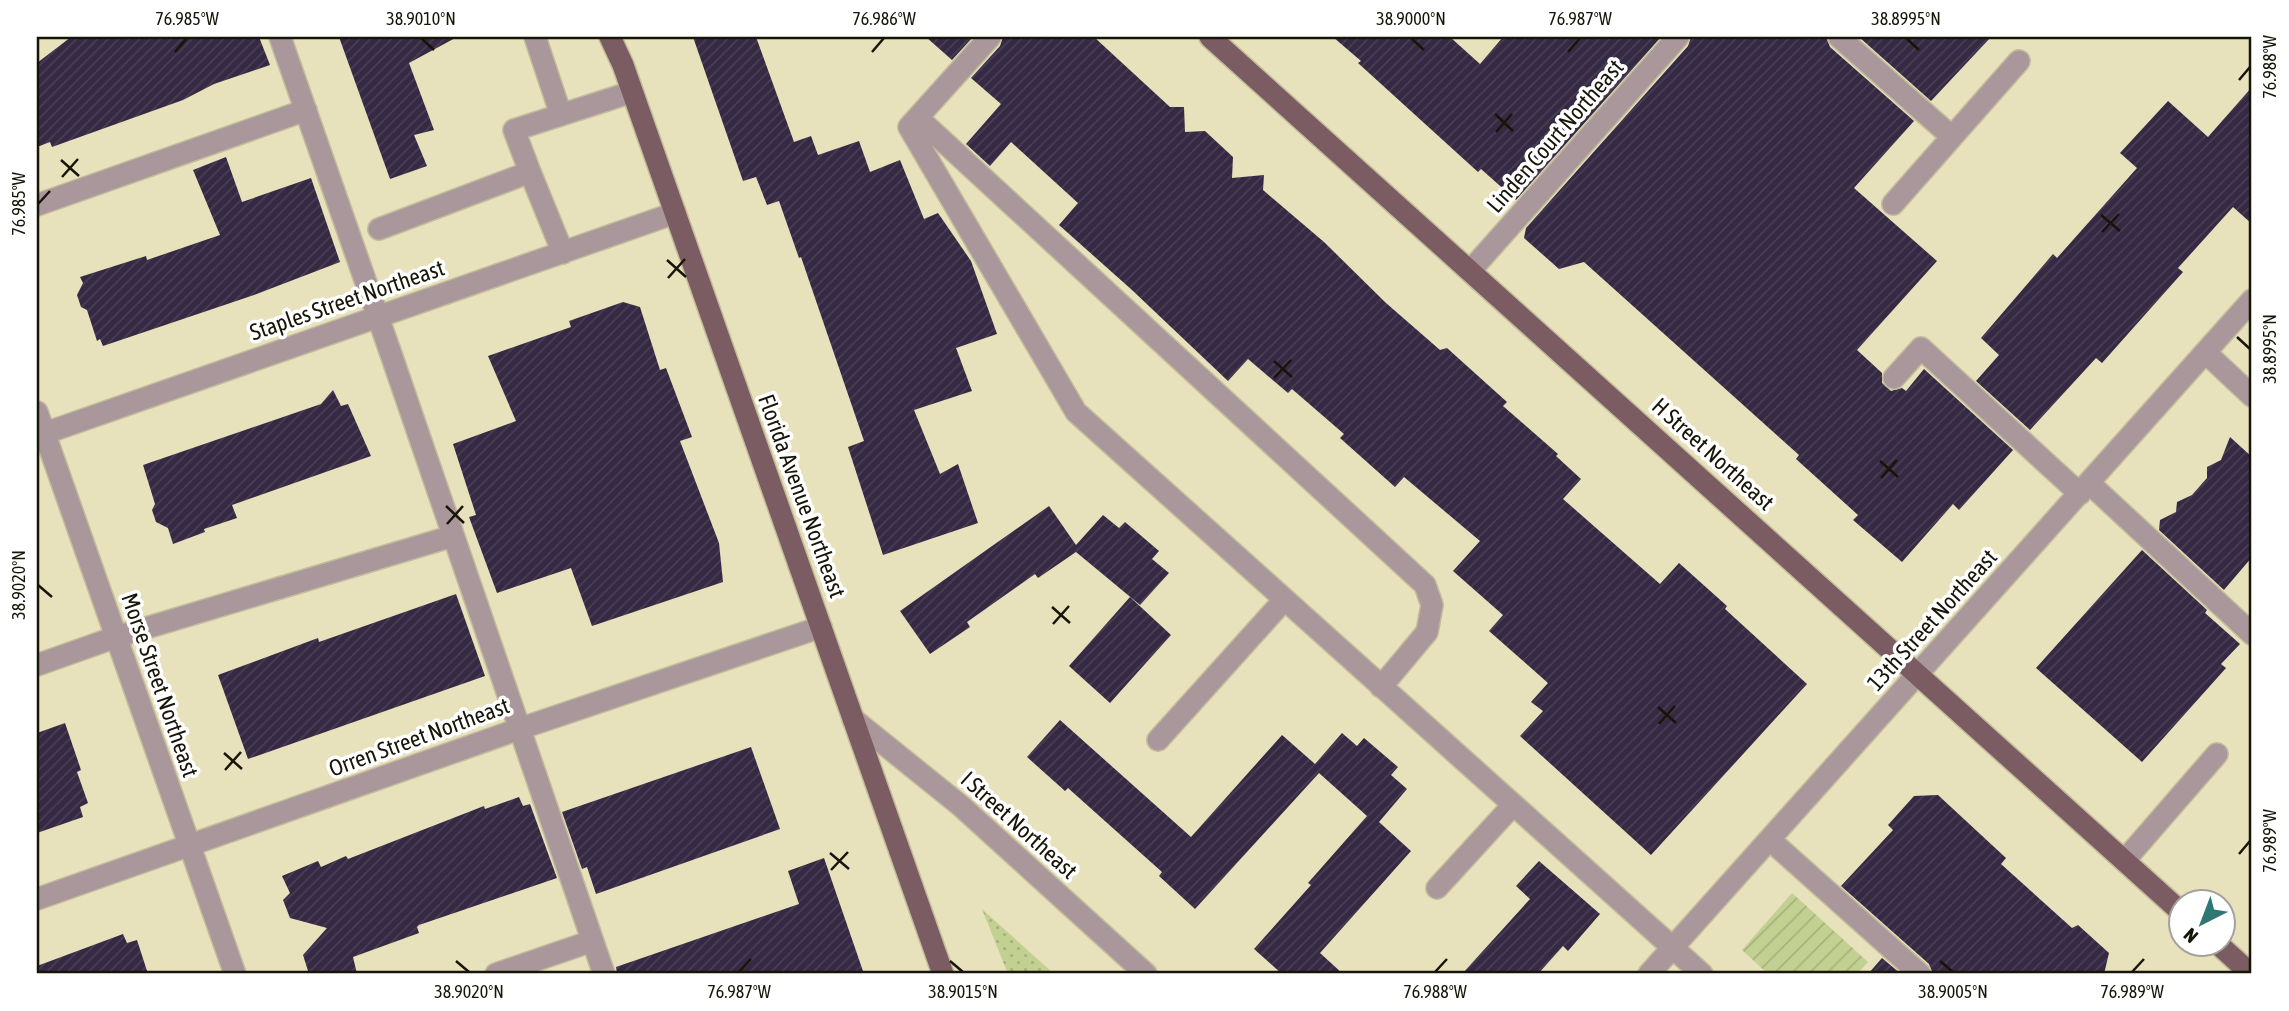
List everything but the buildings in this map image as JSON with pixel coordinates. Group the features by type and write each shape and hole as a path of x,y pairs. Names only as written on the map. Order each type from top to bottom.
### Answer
{"main road":[{"name":"Florida Avenue Northeast","path":"610,37 623,65 943,974"},
{"path":"622,37 623,65"},
{"name":"H Street Northeast","path":"1210,37 2166,898"},
{"path":"2233,958 2251,974"}],"street":[{"path":"280,37 604,974"},
{"path":"535,37 561,115"},
{"path":"990,37 909,127 1076,412 1702,974"},
{"name":"Linden Court Northeast","path":"1471,270 1678,37"},
{"path":"1839,37 1952,137"},
{"path":"1893,204 2019,61"},
{"path":"563,253 514,130 632,92"},
{"path":"37,205 306,110"},
{"path":"918,118 1425,584 1432,605 1427,632 1381,687"},
{"path":"379,229 530,172"},
{"name":"Staples Street Northeast","path":"41,435 675,213"},
{"name":"13th Street Northeast","path":"1649,974 2252,300"},
{"path":"1894,378 1921,348 2252,634"},
{"path":"2206,353 2252,396"},
{"name":"Morse Street Northeast","path":"37,412 41,435 116,637 235,974"},
{"path":"37,665 116,637 453,536"},
{"path":"1158,740 1284,600"},
{"name":"Orren Street Northeast","path":"37,899 821,626"},
{"name":"I Street Northeast","path":"853,719 961,806 1146,974"},
{"path":"2125,860 2217,754"},
{"path":"1437,888 1513,805"},
{"path":"1770,840 1920,974"},
{"path":"496,974 592,941"}],"green space":[{"path":"1792,893 1868,962 1857,974 1768,974 1742,950"},
{"path":"982,909 1054,974 1008,974"}]}
